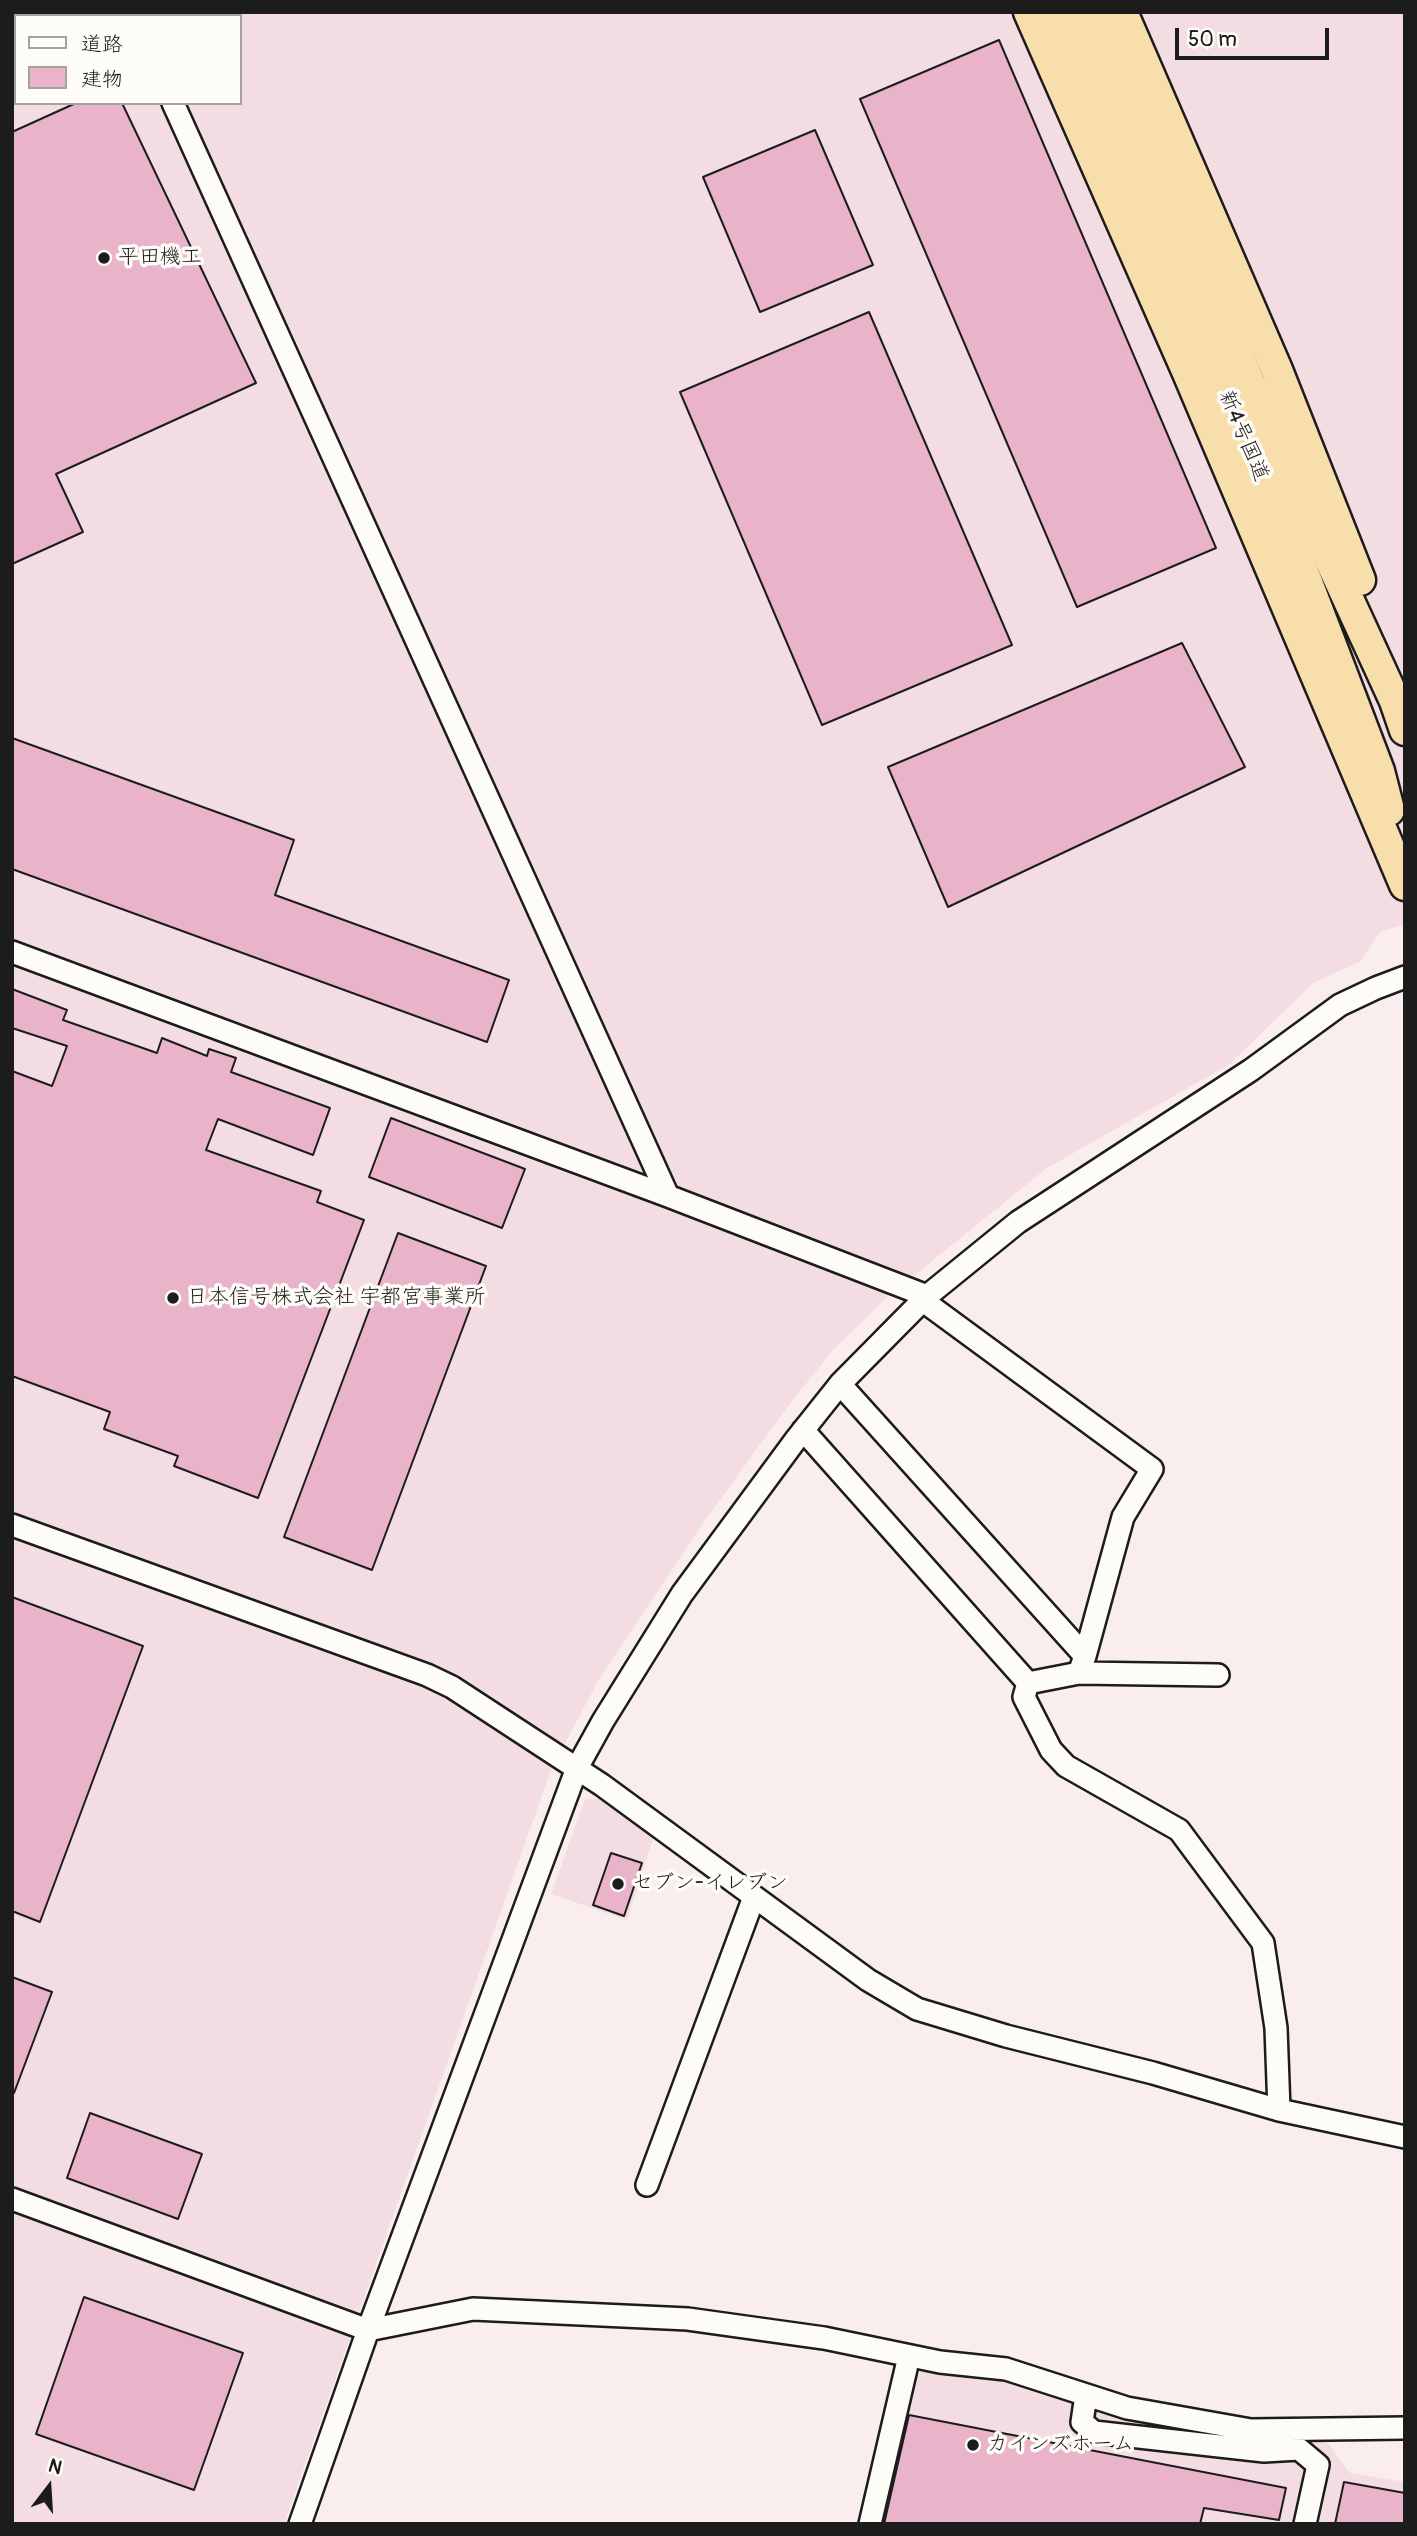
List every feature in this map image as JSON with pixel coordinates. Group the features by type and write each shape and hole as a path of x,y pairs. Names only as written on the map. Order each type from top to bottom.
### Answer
{"highway":[{"path":"1029,12 1188,373 1405,885"},
{"name":"新4号国道","path":"1060,12 1307,582 1379,771 1405,868"},
{"name":"新4号国道","path":"1091,12 1260,407 1395,701 1405,730"},
{"path":"1122,12 1276,370 1381,631 1386,645 1395,701"}],"street":[{"path":"174,105 667,1196"},
{"path":"12,952 667,1196 924,1298 1152,1469 1123,1517 1082,1664"},
{"path":"300,2524 368,2330 577,1769 603,1721 682,1594 840,1384 924,1298 1018,1222 1251,1070 1340,1005 1404,980"},
{"path":"840,1384 1082,1664"},
{"path":"803,1430 1028,1683"},
{"path":"12,1525 427,1675 452,1687 577,1769 868,1980 917,2009 1279,2110 1405,2137"},
{"path":"1028,1683 1082,1664 1218,1675"},
{"path":"1028,1683 1024,1697 1051,1750 1066,1766 1180,1830 1263,1943 1276,2028 1279,2110"},
{"path":"647,2185 754,1897"},
{"path":"12,2199 368,2330 472,2309 688,2319 824,2338 940,2362 1006,2369 1127,2408 1251,2430 1405,2428"},
{"path":"870,2524 909,2356"},
{"path":"1086,2395 1082,2422 1094,2432 1265,2451 1299,2449 1318,2465 1305,2524"}],"shaded area":[{"path":"12,12 1405,12 1405,924 1380,932 1361,961 1313,983 1230,1064 1047,1168 885,1299 833,1350 788,1406 703,1523 599,1679 551,1770 284,2524 12,2524"},
{"path":"585,1799 605,1799 654,1836 627,1920 551,1894"},
{"path":"926,2369 1009,2379 1143,2422 1324,2438 1350,2473 1405,2482 1405,2524 876,2524 908,2382"}],"building":[{"path":"999,40 1216,548 1077,607 860,99"},
{"name":"平田機工","path":"72,105 123,105 256,383 56,474 83,532 12,564 12,132"},
{"path":"815,130 873,265 760,312 703,177"},
{"path":"869,312 1012,645 822,725 680,392"},
{"path":"1182,643 1245,767 948,907 888,767"},
{"path":"12,738 294,840 275,895 509,980 487,1042 12,869"},
{"name":"日本信号株式会社 宇都宮事業所","path":"12,989 67,1010 63,1020 157,1053 162,1038 207,1056 209,1049 236,1058 231,1072 330,1108 313,1155 218,1119 206,1150 321,1191 317,1202 364,1220 258,1498 174,1466 178,1456 104,1429 110,1412 12,1376 12,1071 52,1086 67,1046 12,1028"},
{"path":"391,1118 525,1169 502,1228 369,1177"},
{"path":"398,1233 486,1266 372,1570 284,1537"},
{"path":"12,1597 143,1646 40,1922 12,1911"},
{"name":"セブン-イレブン","path":"611,1853 642,1863 624,1916 593,1905"},
{"path":"12,1977 52,1992 14,2093 12,2093"},
{"path":"90,2113 202,2154 178,2219 67,2178"},
{"path":"84,2297 243,2353 194,2490 36,2434"},
{"name":"カインズホーム","path":"909,2415 1286,2488 1279,2520 1204,2508 1200,2524 884,2524"},
{"path":"1344,2482 1405,2493 1405,2524 1335,2524"}],"place":[{"name":"平田機工","path":"104,258"},
{"name":"日本信号株式会社 宇都宮事業所","path":"173,1298"},
{"name":"セブン-イレブン","path":"618,1884"},
{"name":"カインズホーム","path":"973,2445"}]}
